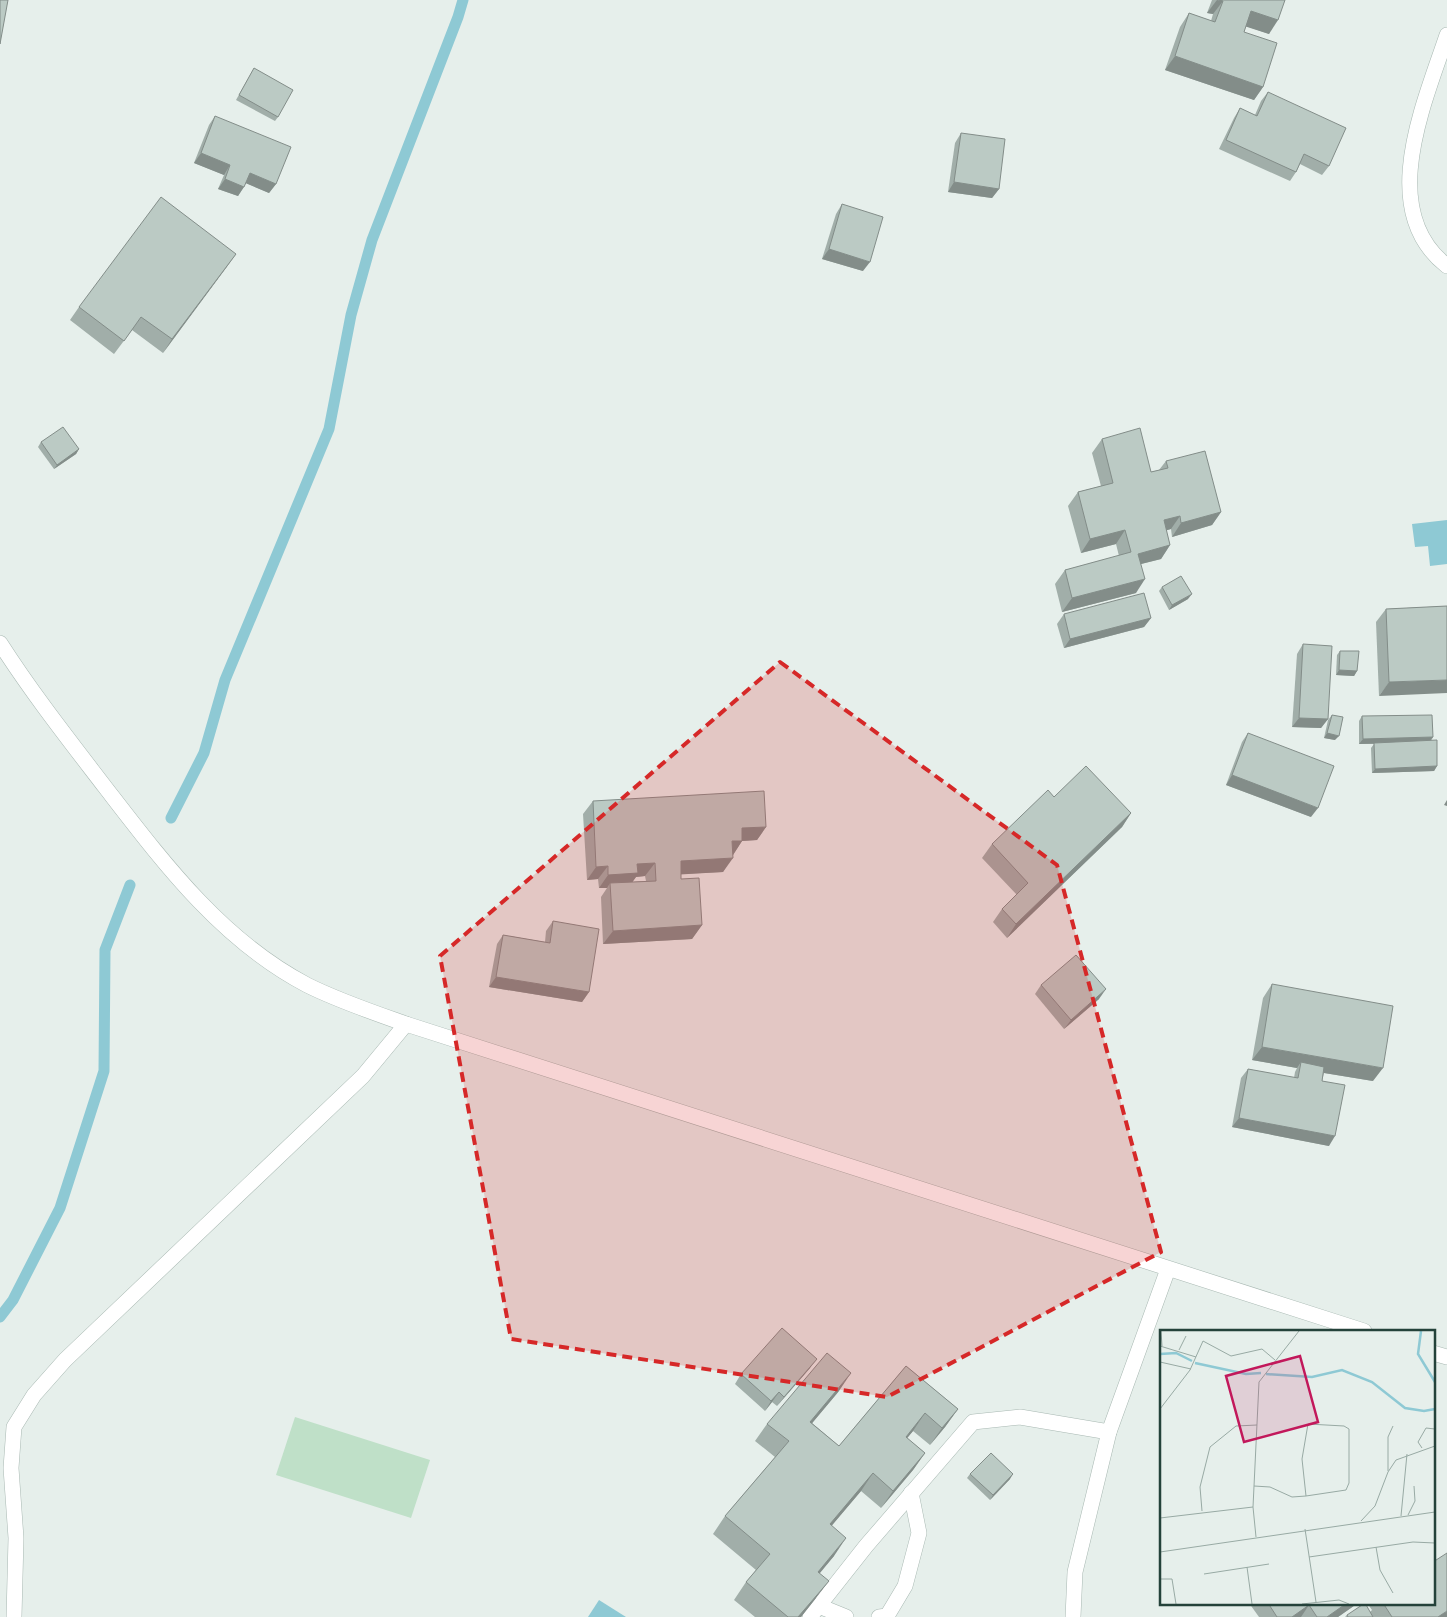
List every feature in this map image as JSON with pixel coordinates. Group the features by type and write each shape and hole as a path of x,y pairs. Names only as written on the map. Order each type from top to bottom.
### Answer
{"street":[{"path":"1447,35 1413,142 1410,194 1413,219 1422,240 1447,266"},
{"path":"0,643 29,689 169,870 215,919 265,958 306,984 352,1006 406,1024 1361,1330"},
{"path":"14,1617 16,1538 11,1468 14,1427 34,1394 65,1360 364,1076 406,1024"},
{"path":"1073,1617 1075,1572 1109,1432 1168,1269"},
{"path":"1434,1353 1447,1357"},
{"path":"846,1617 815,1611 911,1493 973,1422 1020,1417 1109,1432"},
{"path":"879,1617 887,1616 905,1586 919,1534 911,1493"}],"highlighted area":[{"path":"780,662 1057,865 1161,1252 887,1397 511,1339 440,956"}],"green space":[{"path":"295,1417 430,1460 411,1518 276,1475"}],"water":[{"path":"1447,520 1447,564 1430,566 1428,546 1415,547 1412,524"},
{"path":"599,1600 626,1617 588,1617"}],"building":[{"path":"0,0 8,0 0,44"},
{"path":"1219,0 1285,0 1278,20 1251,11 1244,32 1277,43 1263,87 1175,56 1189,13 1215,22 1223,1"},
{"path":"254,68 293,90 278,117 239,95"},
{"path":"1268,92 1346,128 1329,166 1304,154 1296,172 1226,140 1240,108 1257,116"},
{"path":"215,116 291,147 276,184 250,173 244,187 225,179 230,165 201,153"},
{"path":"961,133 1005,139 999,189 954,182"},
{"path":"161,197 236,254 172,339 141,317 124,341 79,307"},
{"path":"842,204 883,217 870,262 829,249"},
{"path":"63,427 79,449 57,465 41,442"},
{"path":"1140,428 1151,472 1168,468 1166,461 1205,451 1221,512 1181,523 1180,516 1164,520 1170,545 1138,554 1145,579 1072,598 1065,570 1131,552 1125,530 1090,539 1078,492 1113,483 1102,439"},
{"path":"1181,576 1192,594 1172,605 1162,587"},
{"path":"1144,593 1151,618 1070,639 1064,614"},
{"path":"1447,606 1447,680 1389,682 1386,609"},
{"path":"1303,644 1332,646 1328,719 1299,718"},
{"path":"1340,651 1359,651 1357,671 1339,670"},
{"path":"1332,715 1343,717 1339,736 1327,733"},
{"path":"1432,715 1433,737 1363,739 1362,716"},
{"path":"1248,733 1334,766 1318,808 1232,775"},
{"path":"1437,740 1437,766 1375,769 1374,743"},
{"path":"1086,766 1131,813 1016,924 1002,909 1028,883 992,844 1048,790 1054,797"},
{"path":"764,791 766,827 742,828 742,841 732,841 733,858 681,861 681,879 699,878 702,925 613,931 610,883 656,881 655,863 637,864 638,873 608,875 608,866 596,867 593,801"},
{"path":"553,921 599,929 589,992 496,977 503,935 550,943"},
{"path":"1076,955 1106,989 1071,1020 1041,985"},
{"path":"1272,984 1393,1006 1383,1068 1262,1047"},
{"path":"1301,1062 1324,1067 1322,1081 1345,1085 1335,1136 1239,1118 1248,1069 1298,1078"},
{"path":"782,1328 817,1359 784,1397 779,1392 771,1401 741,1374"},
{"path":"827,1353 851,1373 810,1422 839,1446 906,1366 958,1409 942,1428 925,1413 906,1437 925,1453 893,1491 873,1473 830,1524 846,1538 818,1572 829,1581 798,1617 788,1617 746,1582 770,1554 725,1516 789,1441 767,1424"},
{"path":"991,1453 1013,1474 993,1495 970,1474"},
{"path":"1447,1553 1447,1611 1438,1617 1392,1617 1384,1604 1434,1604 1434,1561"},
{"path":"1269,1604 1346,1604 1327,1617 1317,1617 1309,1605 1292,1617 1277,1617"},
{"path":"1366,1604 1373,1617 1348,1617 1347,1615"}],"waterway":[{"path":"171,818 204,753 225,680 329,429 351,315 372,240 463,0"},
{"path":"0,1317 13,1300 60,1208 104,1071 105,950 130,885"}]}
